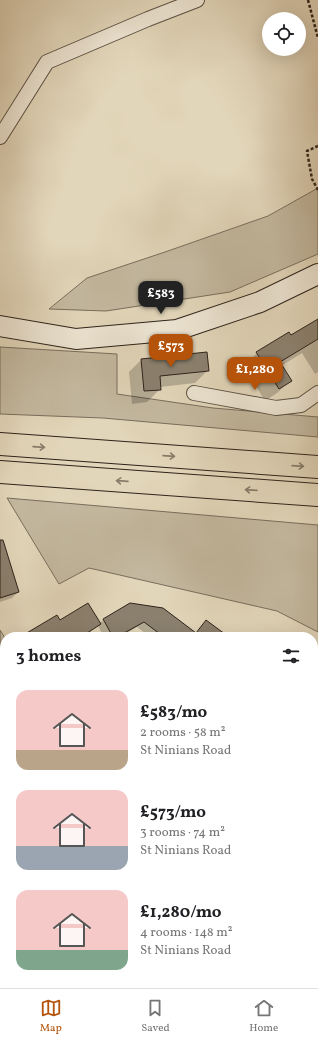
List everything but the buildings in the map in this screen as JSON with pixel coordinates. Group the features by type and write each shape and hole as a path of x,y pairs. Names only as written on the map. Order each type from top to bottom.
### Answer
{"highway":[{"path":"0,444 318,468"},
{"path":"0,472 318,495"}],"street":[{"path":"0,137 47,62 197,0"},
{"path":"0,326 76,339 177,330 260,302 318,274"},
{"path":"194,393 276,408 301,405 318,393"}],"path":[{"path":"308,0 318,38"},
{"path":"318,146 307,151 312,179 318,190"}],"shaded area":[{"path":"318,188 318,254 230,292 106,311 49,309 87,278 268,216"},
{"path":"0,347 117,354 117,394 213,408 318,417 318,437 103,418 0,414"},
{"path":"7,498 318,525 318,632 277,611 89,568 59,584"}]}
